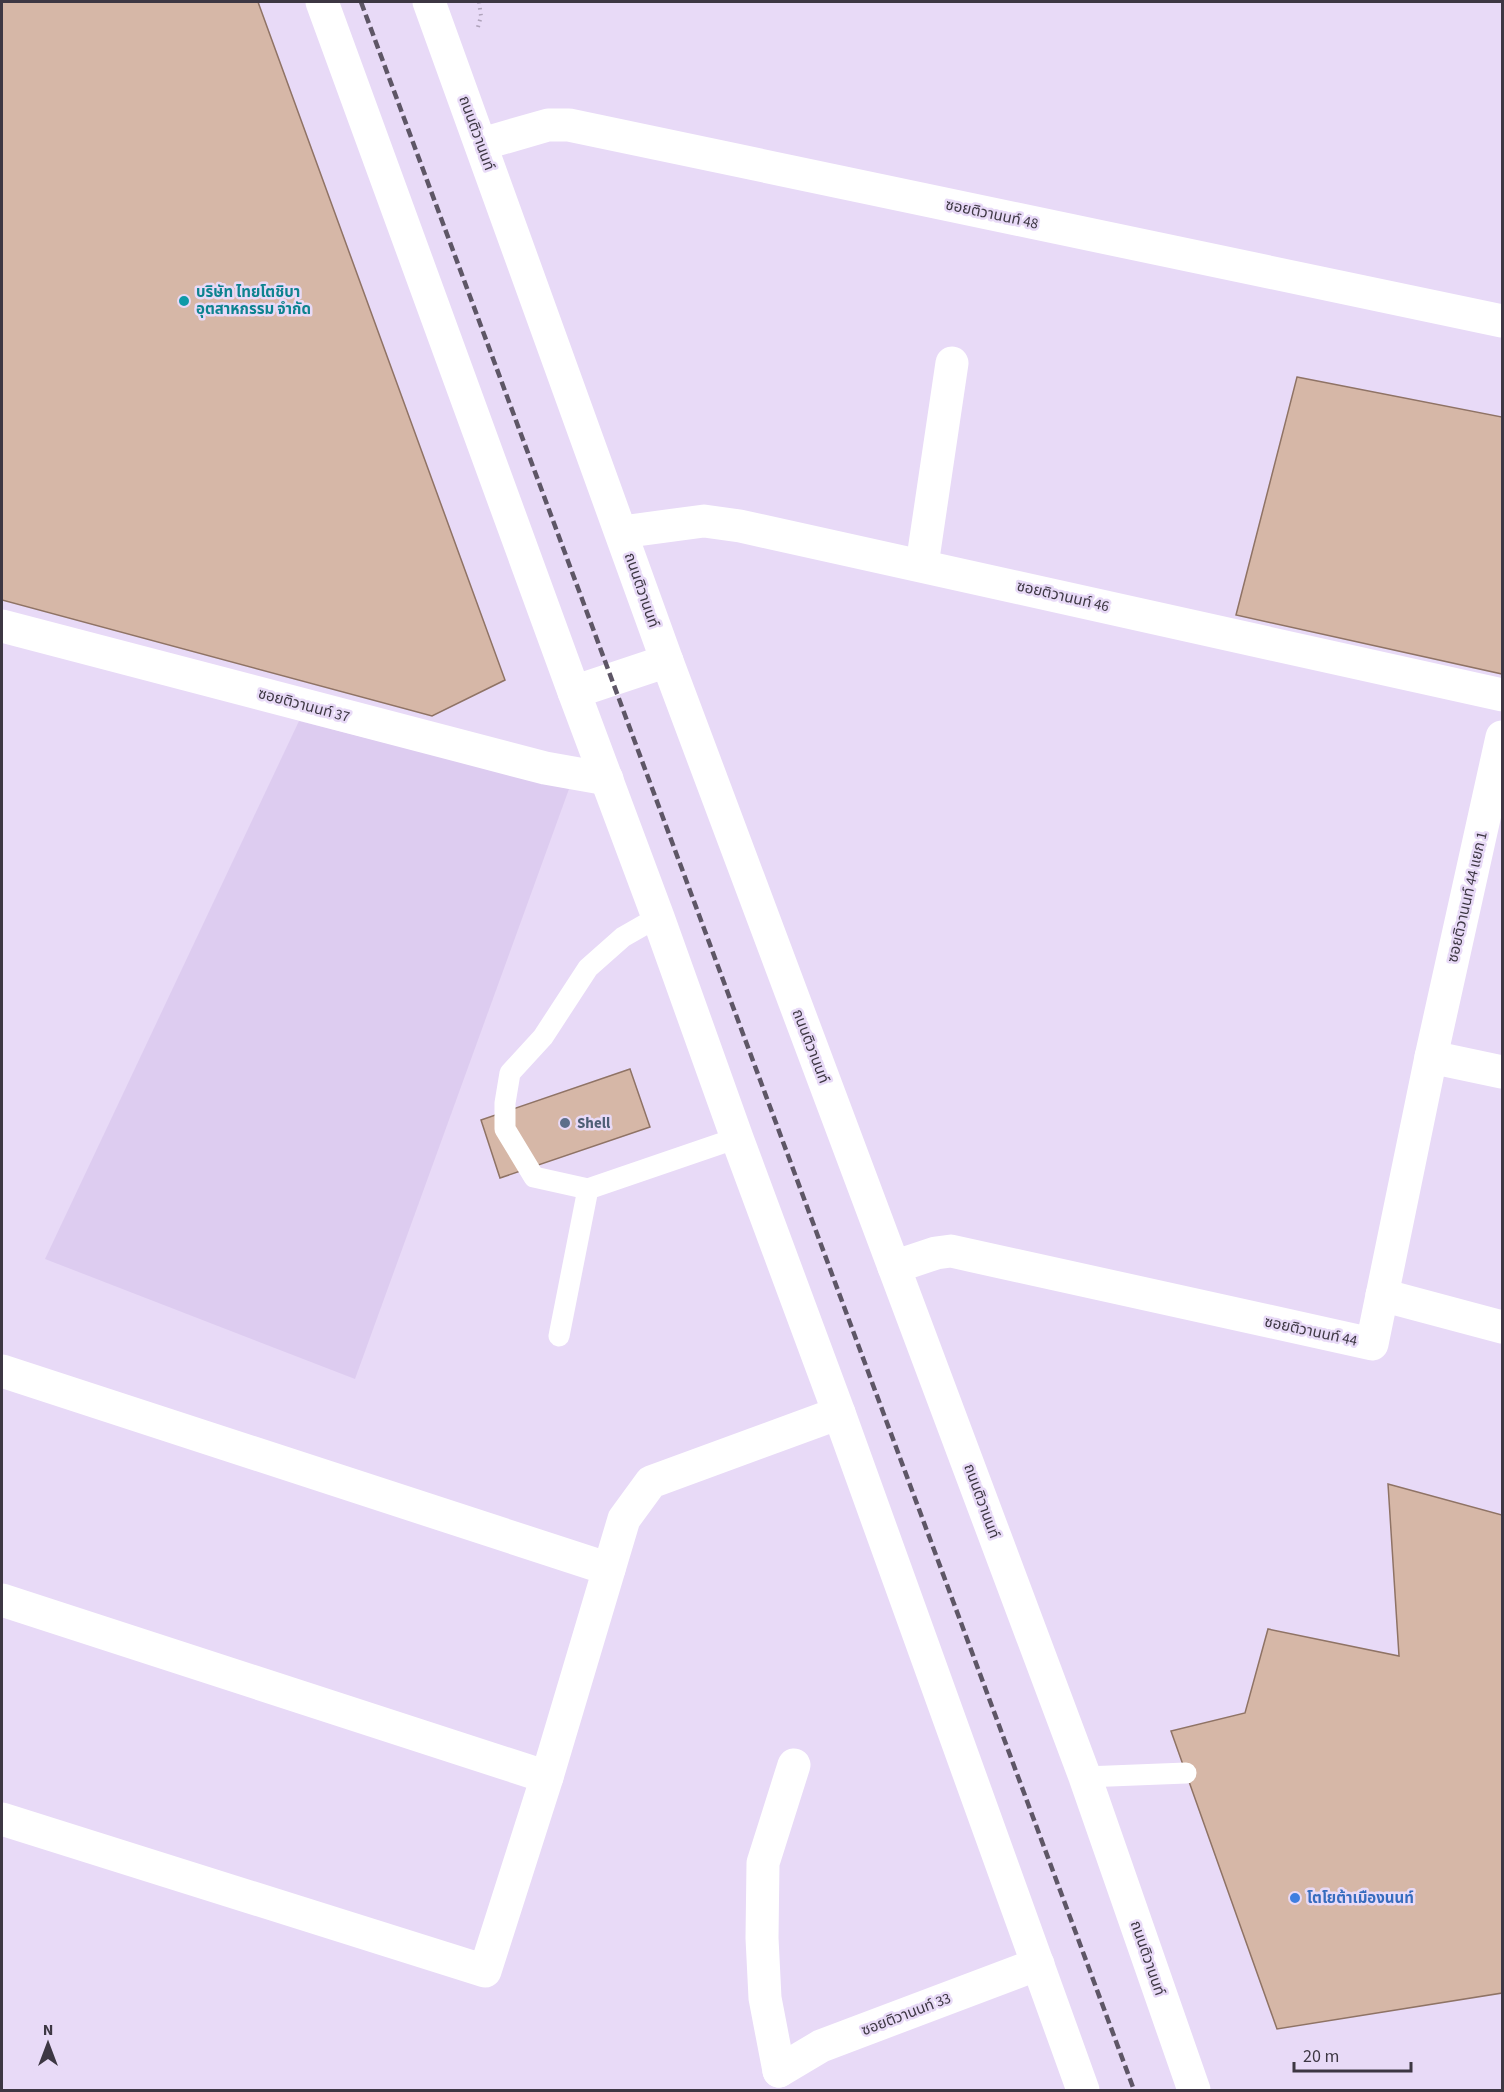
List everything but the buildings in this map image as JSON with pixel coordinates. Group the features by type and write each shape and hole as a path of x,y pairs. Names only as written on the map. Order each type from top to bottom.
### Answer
{"street":[{"path":"322,2 839,1413 1083,2091"},
{"name":"ถนนติวานนท์","path":"429,2 667,661 1085,1778 1194,2091"},
{"name":"ซอยติวานนท์ 48","path":"482,144 548,125 569,125 1503,321"},
{"path":"922,565 952,363"},
{"name":"ซอยติวานนท์ 46","path":"622,532 704,520 740,526 1503,695"},
{"name":"ซอยติวานนท์ 37","path":"2,626 545,768 607,779"},
{"path":"574,693 667,661"},
{"name":"ซอยติวานนท์ 44 แยก 1","path":"1431,1056 1503,737"},
{"path":"1431,1056 1503,1072"},
{"name":"ซอยติวานนท์ 44","path":"894,1267 936,1253 951,1251 1372,1344 1431,1056"},
{"path":"1382,1295 1503,1327"},
{"path":"2,1371 609,1569"},
{"path":"2,1819 485,1971 547,1777 624,1519 651,1482 839,1413"},
{"path":"2,1600 547,1777"},
{"path":"774,2081 765,1998 762,1938 763,1863 794,1765"},
{"name":"ซอยติวานนท์ 33","path":"774,2081 821,2046 1038,1964"}],"lane":[{"path":"658,917 622,937 588,968 543,1037 510,1073 505,1103 505,1129 534,1177 588,1189 737,1138"},
{"path":"559,1336 588,1189"},
{"path":"1085,1778 1185,1773"}],"shaded area":[{"path":"299,721 569,789 355,1379 45,1259"}],"railway":[{"path":"361,2 1134,2090"}],"place":[{"name":"บริษัท ไทยโตชิบา อุตสาหกรรม จำกัด","path":"184,301"},
{"name":"Shell","path":"565,1123"},
{"name":"โตโยต้าเมืองนนท์","path":"1295,1898"}]}
